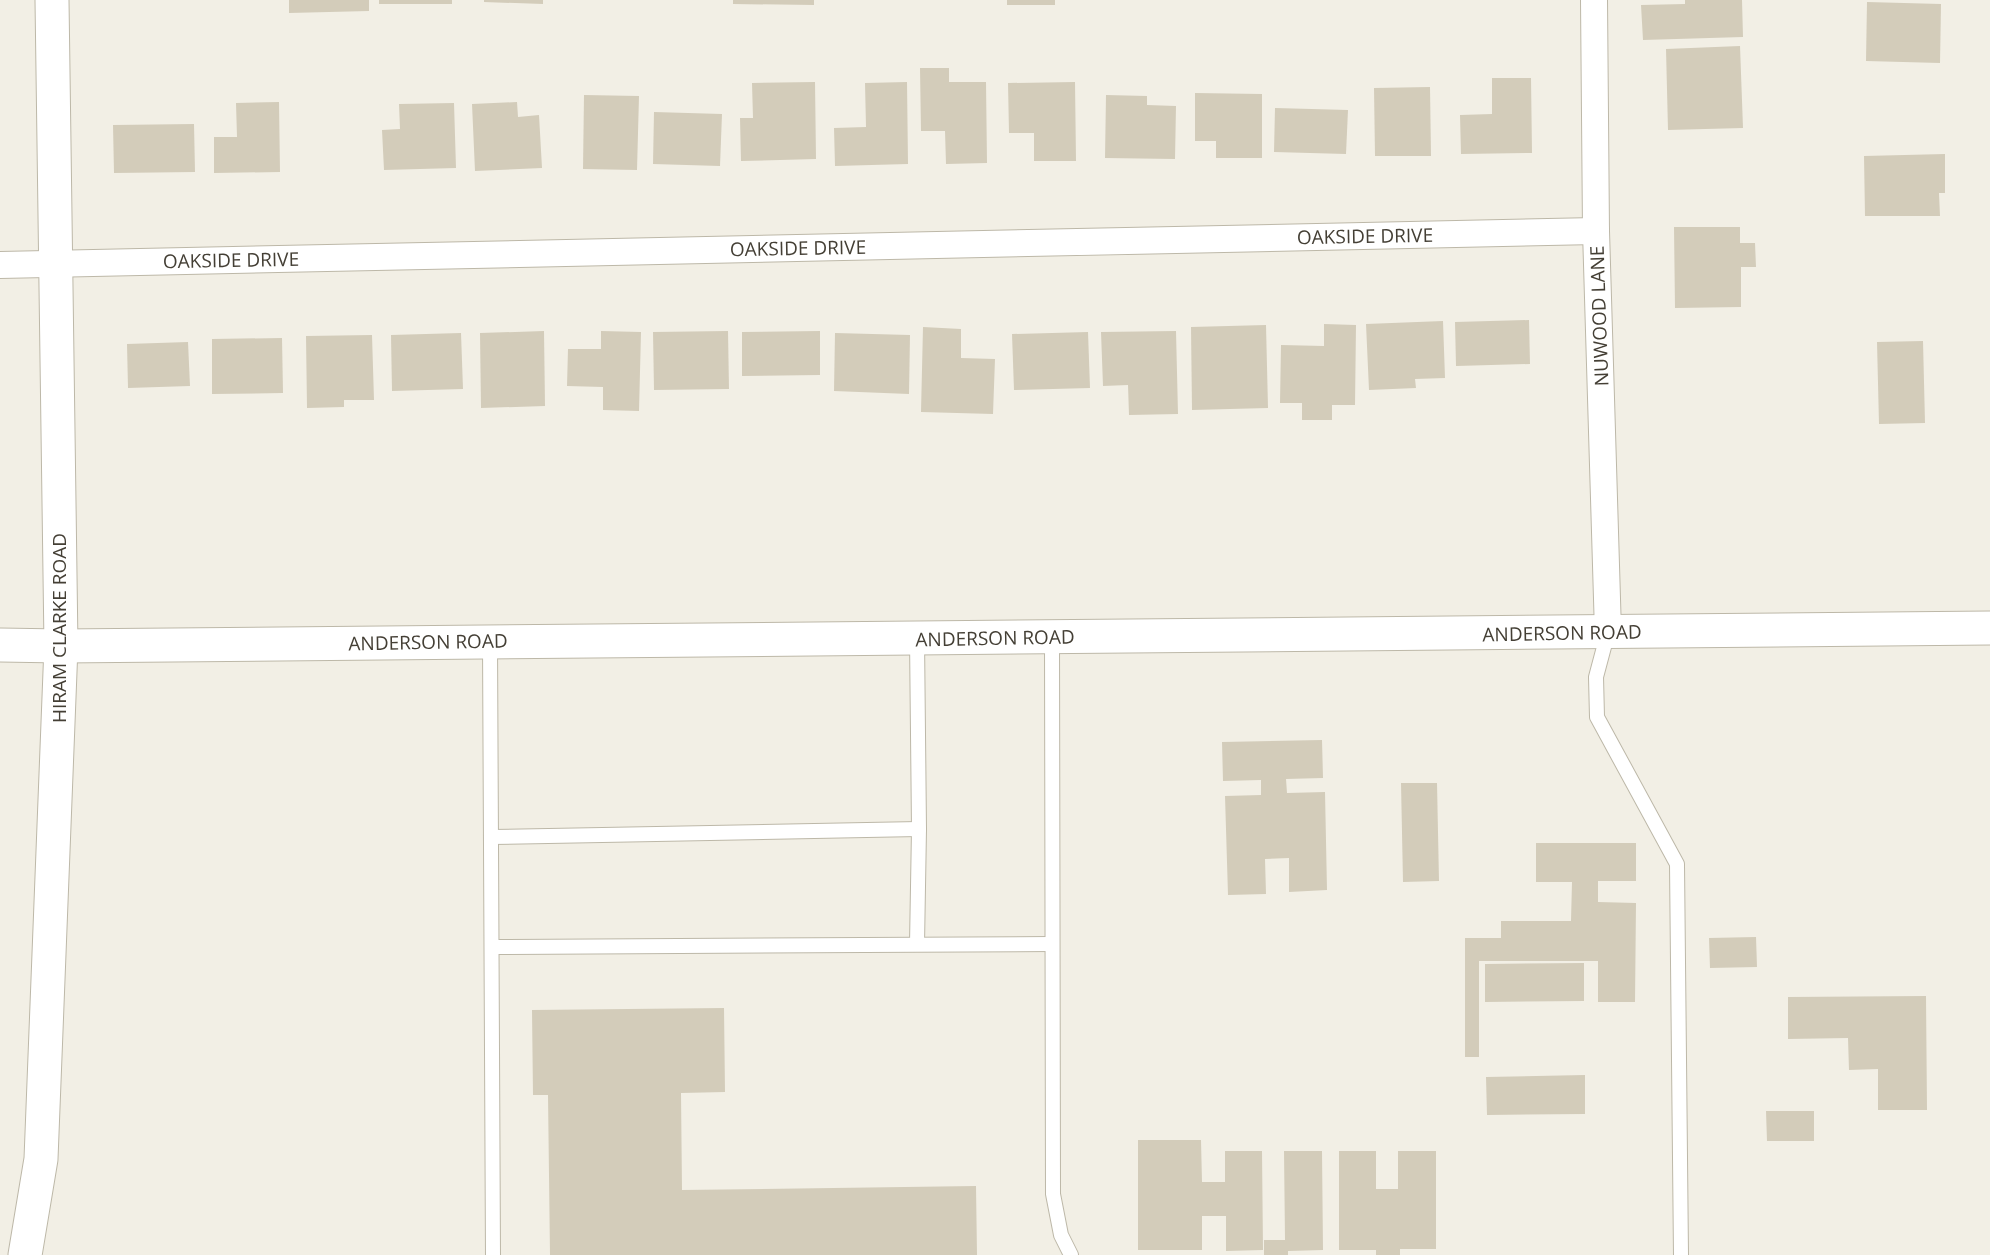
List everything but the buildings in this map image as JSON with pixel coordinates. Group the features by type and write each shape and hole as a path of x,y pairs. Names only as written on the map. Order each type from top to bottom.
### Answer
{"street":[{"name":"HIRAM CLARKE ROAD","path":"25,1255 40,1159 61,646 51,0"},
{"name":"NUWOOD LANE","path":"1594,0 1596,231 1608,632"},
{"name":"OAKSIDE DRIVE","path":"0,265 1596,231"},
{"name":"ANDERSON ROAD","path":"0,645 1990,628"}],"lane":[{"path":"1608,632 1596,677 1597,718 1677,864 1681,1255"},
{"path":"1052,637 1053,1194 1060,1235 1072,1255"},
{"path":"917,638 917,944"},
{"path":"490,642 494,1255"},
{"path":"491,837 919,829"},
{"path":"492,947 1052,944"}]}
